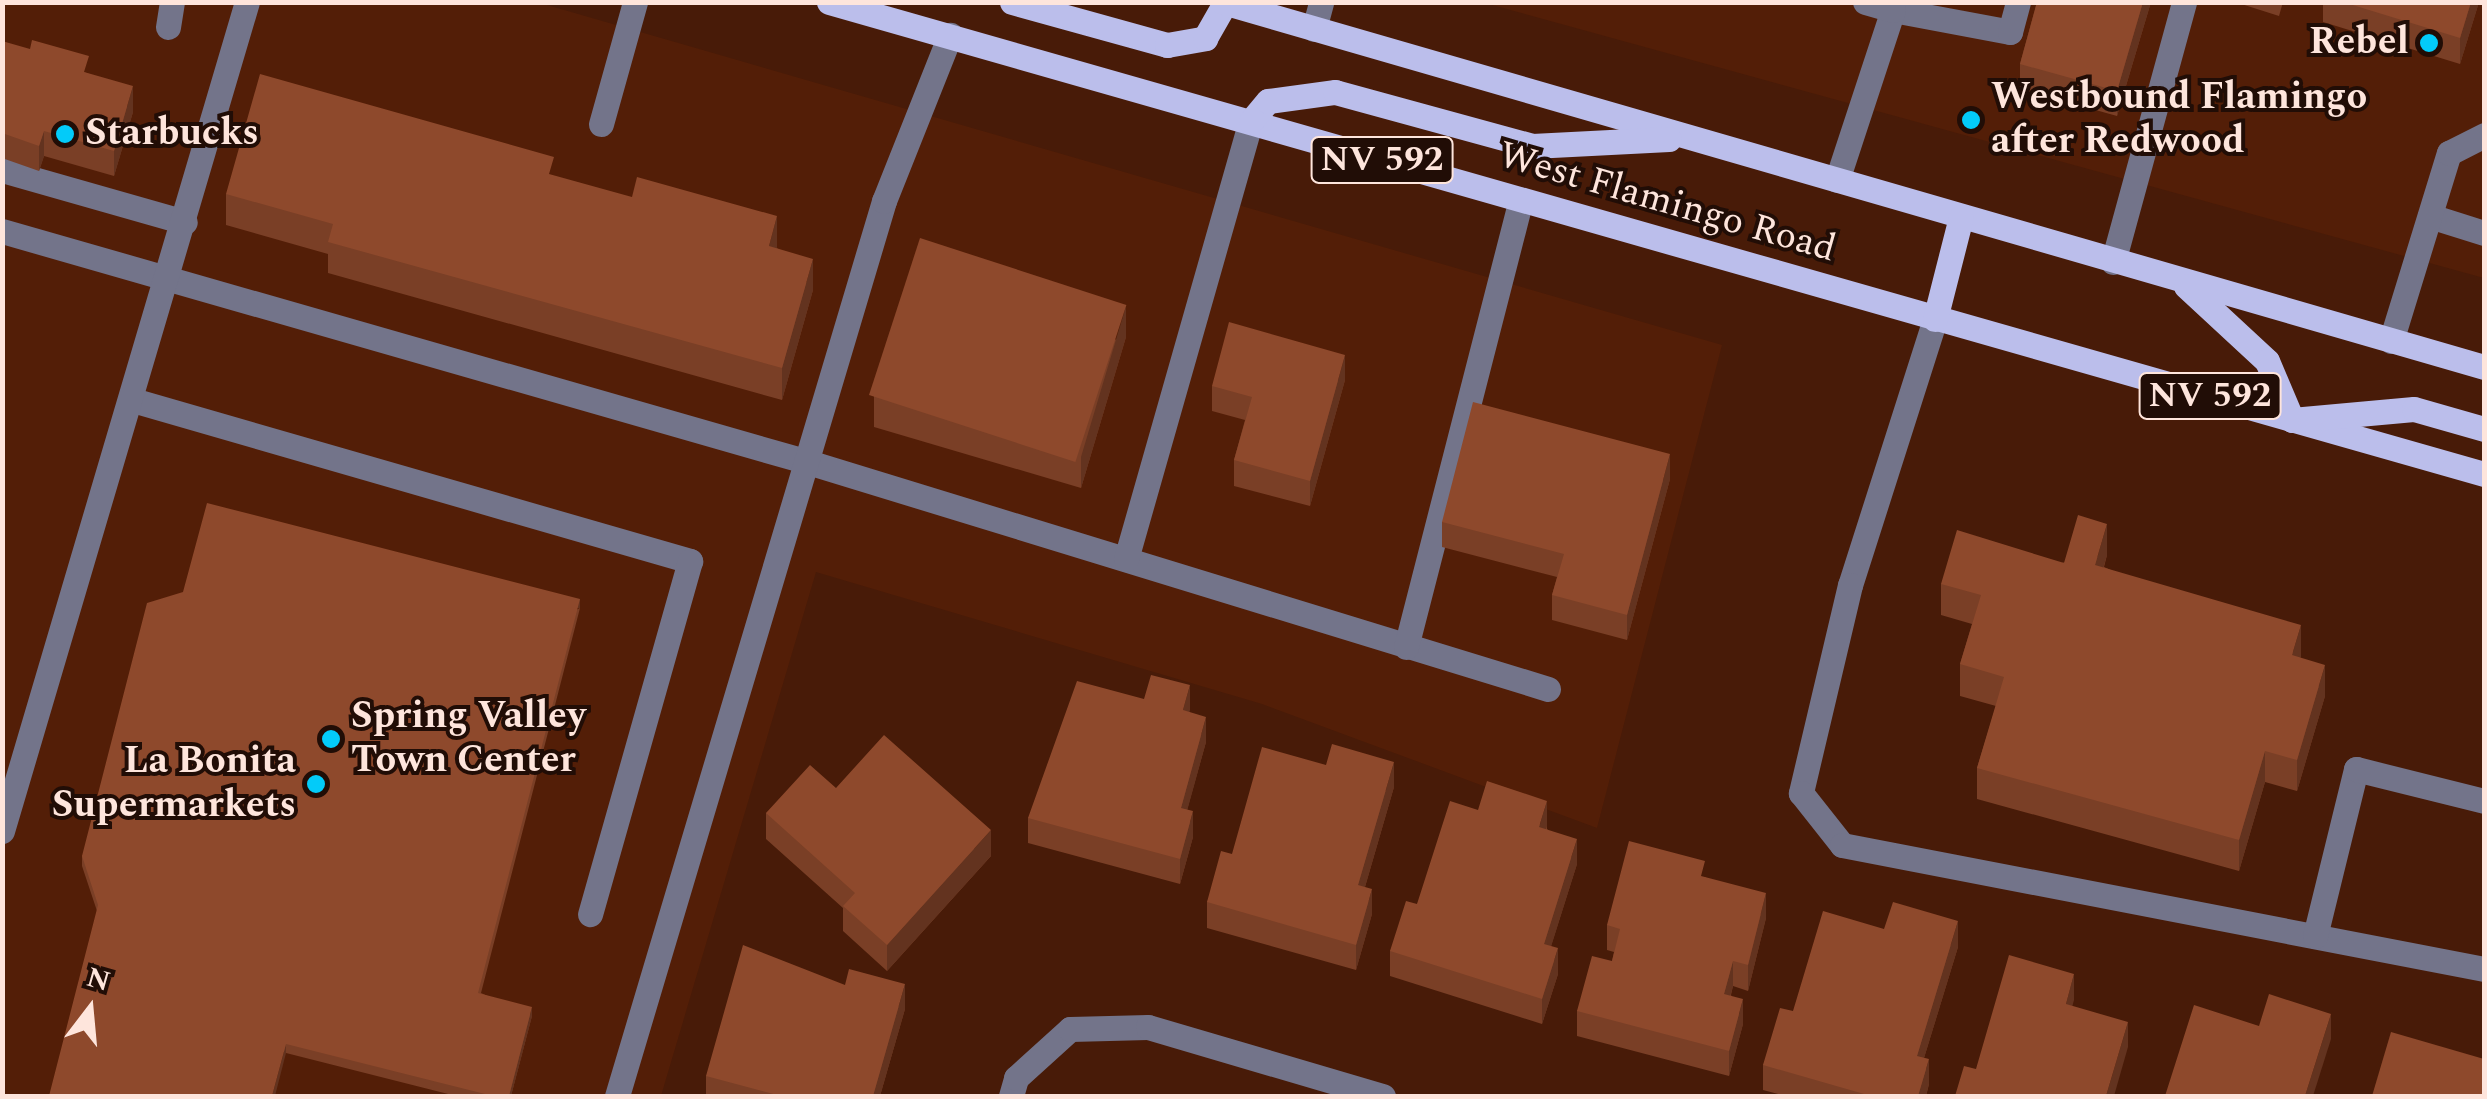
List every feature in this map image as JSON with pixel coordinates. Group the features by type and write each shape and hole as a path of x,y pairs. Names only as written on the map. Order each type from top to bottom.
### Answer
{"main road":[{"name":"West Flamingo Road","path":"829,2 2484,474"},
{"path":"1012,2 1168,44 1206,38 1224,3"},
{"name":"West Flamingo Road","path":"1224,3 2484,367"},
{"path":"1251,122 1268,101 1335,92 1532,146 1689,138"},
{"path":"1934,319 1961,217"},
{"path":"2179,280 2267,361 2292,420 2414,409 2484,428"}],"street":[{"path":"2,831 136,401 246,2"},
{"path":"601,124 634,2"},
{"path":"1314,28 1321,2"},
{"path":"1865,2 2010,32 2018,2"},
{"path":"2112,262 2184,2"},
{"path":"1837,180 1895,6"},
{"path":"618,1096 884,201 950,35"},
{"path":"1126,559 1251,122"},
{"path":"2391,341 2449,154 2484,135"},
{"path":"2,170 185,222"},
{"path":"1406,647 1520,200"},
{"path":"2430,216 2484,233"},
{"path":"2,232 808,462 1548,689"},
{"path":"1934,319 1850,584 1801,793 1842,845 2484,969"},
{"path":"136,401 690,561 590,914"},
{"path":"2315,936 2356,769 2484,802"},
{"path":"1010,1096 1016,1078 1070,1029 1148,1027 1383,1096"}],"shaded area":[{"name":"Spring Valley Town Center","path":"2,3 540,3 1722,345 1597,828 1262,704 816,572 661,1096 3,1096"},
{"path":"1485,3 2484,3 2484,278"}],"building":[{"path":"2037,2 2143,2 2117,91 2020,64"},
{"path":"2343,2 2471,2 2460,38"},
{"name":"Starbucks","path":"32,40 89,56 84,72 133,86 114,151 44,131 39,146 2,133 2,41 30,49"},
{"path":"260,74 554,157 549,174 632,197 637,177 777,216 769,246 813,259 782,368 328,242 333,224 226,194"},
{"path":"920,238 1126,305 1075,462 869,395"},
{"path":"1229,322 1345,355 1310,481 1234,460 1252,397 1212,386"},
{"path":"1473,402 1670,454 1627,615 1552,595 1564,554 1442,522"},
{"name":"Spring Valley Town Center","path":"207,503 580,599 478,993 532,1007 509,1096 493,1096 286,1044 272,1096 49,1096 98,905 82,856 147,603 183,592"},
{"path":"2078,515 2107,524 2095,565 2301,625 2292,655 2325,665 2297,760 2265,751 2239,840 1977,768 2004,677 1960,664 1981,595 1941,584 1957,530 2064,563"},
{"path":"1151,675 1190,685 1183,710 1206,717 1181,808 1193,811 1180,859 1028,818 1077,681 1144,699"},
{"path":"884,735 991,830 887,945 843,906 855,893 766,813 810,765 836,788"},
{"path":"1332,744 1394,762 1358,885 1372,889 1356,945 1207,902 1221,851 1232,854 1262,747 1326,765"},
{"path":"1487,781 1547,801 1539,827 1577,839 1544,944 1558,948 1542,999 1390,951 1406,901 1417,904 1450,801 1478,810"},
{"path":"1629,841 1705,861 1701,876 1766,893 1748,965 1733,961 1724,994 1743,999 1729,1051 1577,1011 1592,956 1612,961 1620,929 1607,925"},
{"path":"1893,902 1958,921 1917,1056 1929,1059 1918,1096 1871,1096 1763,1065 1780,1008 1793,1011 1823,911 1884,929"},
{"path":"743,945 845,985 849,969 905,984 873,1096 781,1096 706,1076"},
{"path":"2009,955 2074,974 2066,1004 2128,1022 2106,1096 1955,1096 1964,1066 1976,1069"},
{"path":"2269,994 2331,1014 2305,1096 2165,1096 2194,1005 2259,1026"},
{"path":"2391,1032 2484,1059 2484,1096 2372,1096"}],"place":[{"name":"Rebel","path":"2429,43"},
{"name":"Westbound Flamingo after Redwood","path":"1971,120"},
{"name":"Starbucks","path":"65,134"},
{"name":"Spring Valley Town Center","path":"331,739"},
{"name":"La Bonita Supermarkets","path":"316,784"}]}
